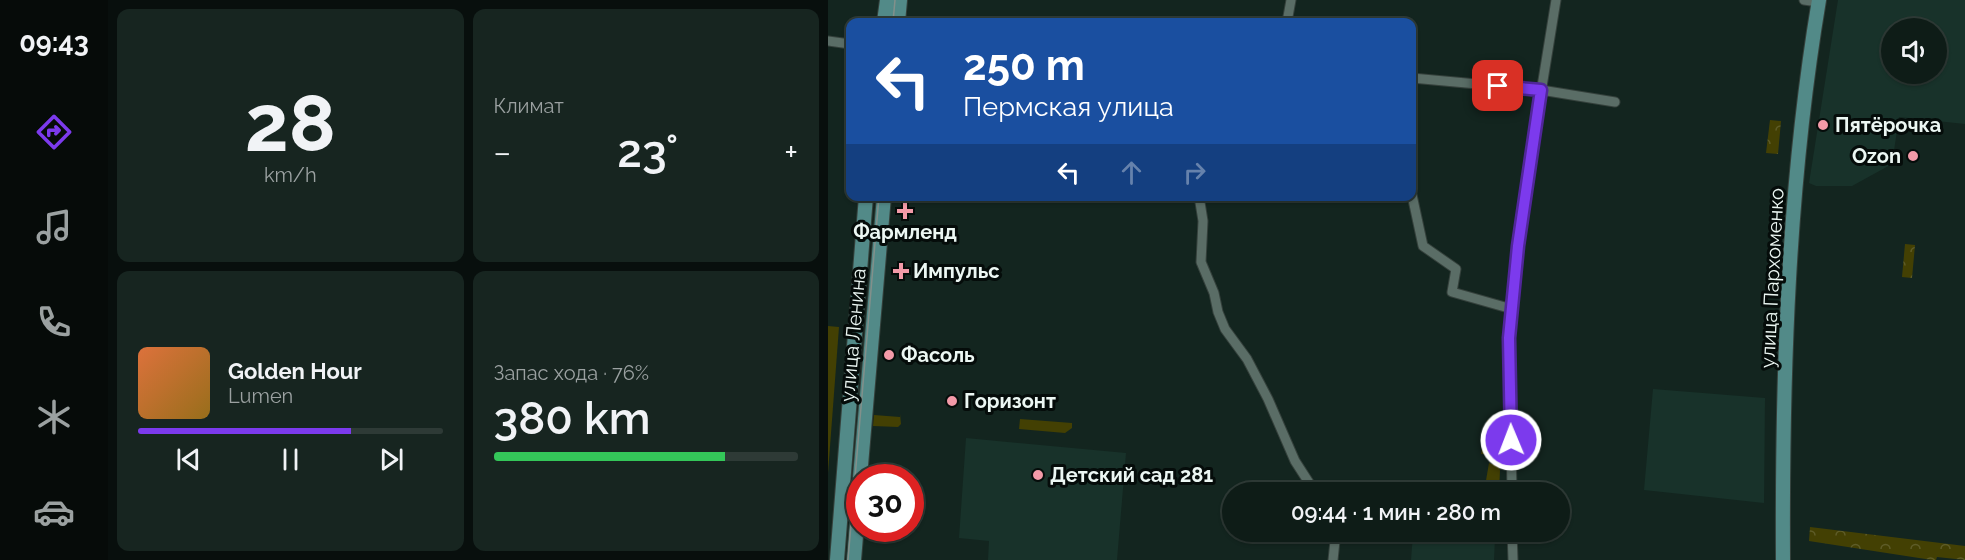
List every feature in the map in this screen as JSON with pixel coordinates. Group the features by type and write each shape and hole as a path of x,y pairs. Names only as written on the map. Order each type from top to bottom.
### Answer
{"street":[{"path":"885,18 887,0"},
{"path":"898,18 900,0"},
{"path":"1288,18 1291,0"},
{"path":"1512,482 1509,338 1527,179 1556,0"},
{"path":"1804,0 1819,1"},
{"name":"улица Пархоменко","path":"1783,560 1788,285 1802,120 1819,1"},
{"path":"828,41 846,43"},
{"path":"1416,78 1541,90 1615,102"},
{"name":"улица Ленина","path":"837,560 866,201"},
{"name":"улица Ленина","path":"861,464 884,201"},
{"path":"1200,201 1203,221 1201,262 1214,293 1218,312 1263,389 1295,461 1309,482"},
{"path":"1413,201 1423,246 1456,269 1452,292 1512,309"},
{"path":"847,429 864,429"},
{"path":"839,536 846,536"},
{"path":"854,560 856,542"},
{"path":"1333,560 1335,542"},
{"path":"1512,542 1513,560"}],"shaded area":[{"path":"1838,0 1965,0 1965,124 1899,117 1892,164 1852,186 1816,186 1809,183"},
{"path":"1653,389 1765,398 1764,503 1644,490"},
{"path":"966,438 1126,453 1117,560 988,560 989,541 959,538"},
{"path":"1412,542 1495,542 1494,560 1411,560"}],"green space":[{"path":"1770,120 1781,121 1778,154 1766,153"},
{"path":"1905,244 1915,245 1912,278 1902,277"},
{"path":"828,326 839,327 828,473"},
{"path":"900,414 901,424 898,427 873,426 874,415 900,417"},
{"path":"1020,419 1072,423 1072,428 1065,433 1019,429"},
{"path":"1487,420 1499,423 1502,427 1500,452 1497,455 1481,454"},
{"path":"1489,463 1498,466 1499,482 1486,482"},
{"path":"1810,527 1965,546 1965,560 1937,557 1936,560 1932,560 1809,541"}],"tram line":[{"path":"893,18 895,0"},
{"path":"848,560 879,201"}],"place":[{"name":"Пятёрочка","path":"1823,125"},
{"name":"Ozon","path":"1913,156"},
{"name":"Фармленд","path":"905,211"},
{"name":"Импульс","path":"901,271"},
{"name":"Фасоль","path":"889,355"},
{"name":"Горизонт","path":"952,401"},
{"name":"Детский сад 281","path":"1038,475"}],"route":[{"path":"1498,86 1541,90 1518,246 1509,338 1511,440"}]}
